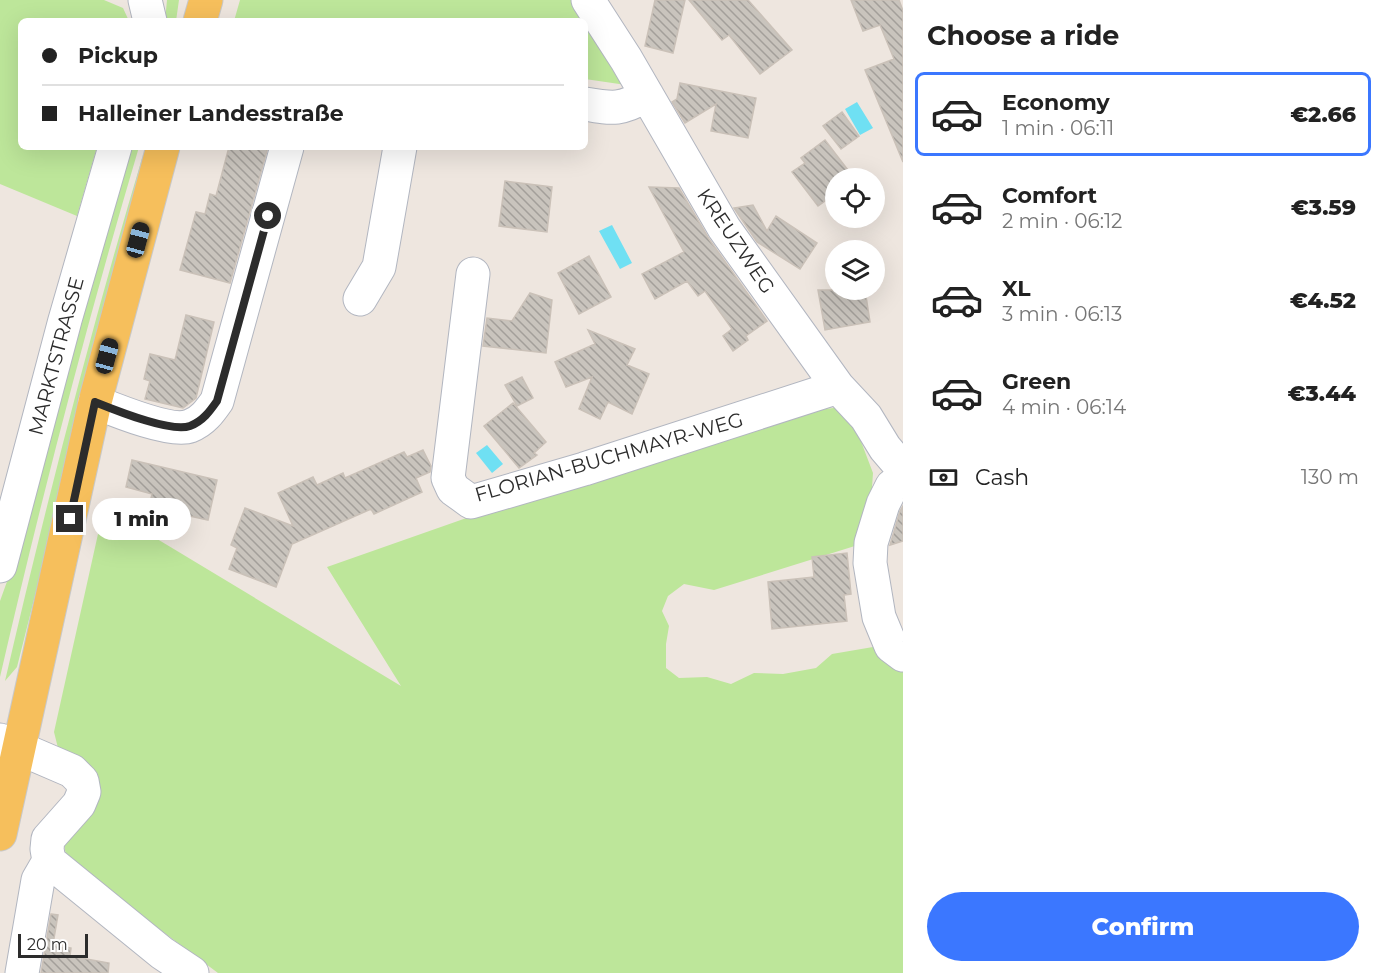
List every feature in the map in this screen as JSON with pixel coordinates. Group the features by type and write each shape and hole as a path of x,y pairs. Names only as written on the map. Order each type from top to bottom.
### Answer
{"main road":[{"path":"201,18 206,0"},
{"path":"0,834 9,744 95,402 162,150"}],"street":[{"path":"145,0 149,18"},
{"name":"KREUZWEG","path":"588,0 647,95 724,228 838,387 866,417 885,448 903,469"},
{"path":"588,104 609,108 626,107 647,95"},
{"name":"MARKTSTRASSE","path":"0,567 65,320 115,150"},
{"path":"95,402 170,427 189,427 206,417 217,401 286,150"},
{"path":"360,298 379,267 399,150"},
{"name":"FLORIAN-BUCHMAYR-WEG","path":"472,274 448,478 453,489 471,502 584,469 838,387"},
{"path":"903,479 892,486 883,504 871,543 870,563 879,617 891,646 903,655"},
{"path":"9,744 72,771 82,781 84,792 79,804 48,839 49,861 38,880 22,973"},
{"path":"49,861 162,953 192,973"}],"green space":[{"path":"0,0 104,0 123,8 128,18 18,18 18,150 96,150 77,216 0,184"},
{"path":"167,0 179,0 176,18 165,18"},
{"path":"240,0 578,0 633,86 588,79 588,18 235,18"},
{"path":"127,150 138,150 65,411 0,677 0,601 18,551"},
{"path":"143,155 126,234 17,667 5,681 70,417"},
{"path":"842,407 854,423 873,473 871,502 858,545 714,590 684,584 668,596 662,611 669,626 666,668 679,678 707,677 731,684 754,673 783,674 816,668 832,654 873,647 903,667 903,973 218,973 67,860 64,845 100,796 98,775 87,763 58,748 54,732 104,507 401,686 327,567 475,515 825,409"}],"water":[{"path":"857,102 873,128 860,135 845,109"},
{"path":"612,225 632,263 620,269 599,231"},
{"path":"487,445 503,464 492,473 476,453"}],"building":[{"path":"655,0 685,0 673,53 645,46"},
{"path":"689,0 748,0 792,50 760,74 729,35 722,40"},
{"path":"851,0 899,0 903,11 903,162 865,70 894,59 880,25 863,31"},
{"path":"680,83 756,98 748,138 711,131 716,104 685,123 672,102 677,99"},
{"path":"842,112 859,136 841,149 823,126"},
{"path":"825,140 846,168 825,168 825,201 818,206 792,172 805,163 801,158"},
{"path":"228,150 267,150 230,283 180,270 196,212 205,214 210,194 216,196"},
{"path":"505,181 552,187 547,232 499,226"},
{"path":"649,187 679,188 709,239 767,321 746,336 748,340 733,351 723,336 732,329 705,291 698,296 687,281 655,299 642,274 684,252"},
{"path":"753,205 767,231 776,216 817,243 800,269 757,242 734,208"},
{"path":"589,256 611,297 579,314 558,273"},
{"path":"818,290 825,290 825,300 867,300 870,322 825,330"},
{"path":"530,293 552,300 546,353 483,346 487,318 512,321"},
{"path":"186,315 214,322 196,398 183,408 145,399 150,381 144,379 150,354 175,360"},
{"path":"588,330 635,349 627,365 649,374 632,414 608,402 600,419 579,409 592,377 566,387 555,362 595,344"},
{"path":"522,377 533,398 517,406 505,385"},
{"path":"513,403 546,442 534,453 537,455 519,468 484,426"},
{"path":"423,450 431,466 430,472 416,478 422,492 374,514 371,509 292,544 276,587 229,569 237,548 231,545 245,508 293,526 278,493 313,477 317,485 343,473 345,478 404,452 407,457"},
{"path":"132,460 217,480 208,520 149,507 152,494 126,487"},
{"path":"903,506 903,541 890,545 900,511"},
{"path":"847,553 851,594 844,595 847,621 772,629 768,582 814,577 812,557"},
{"path":"51,914 58,915 53,944 71,948 70,956 109,963 108,973 41,973"}],"route":[{"path":"70,519 95,402 170,427 189,427 206,417 217,401 268,216"}]}
